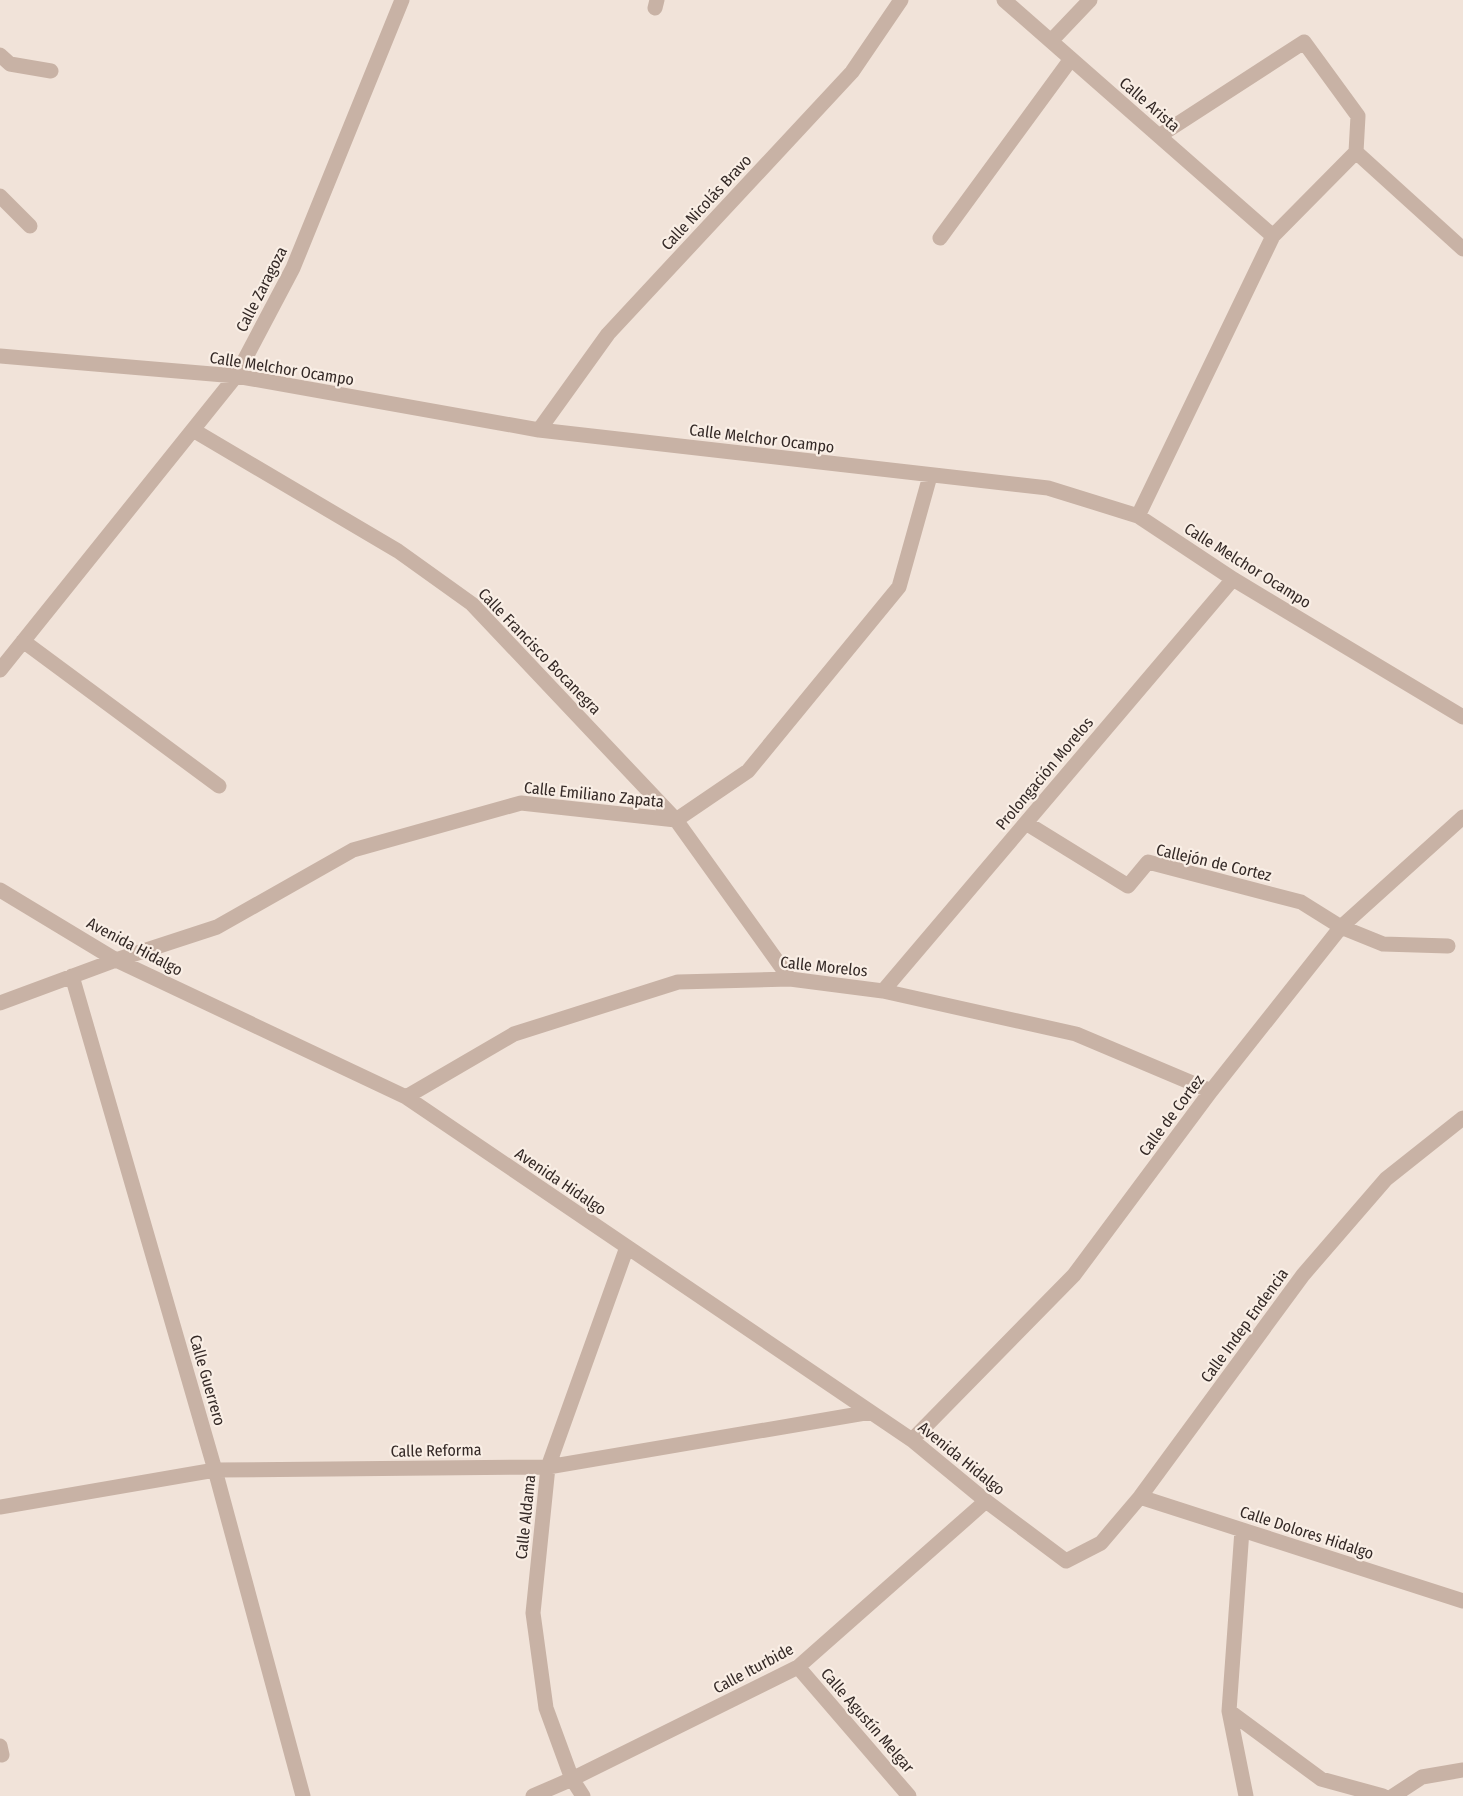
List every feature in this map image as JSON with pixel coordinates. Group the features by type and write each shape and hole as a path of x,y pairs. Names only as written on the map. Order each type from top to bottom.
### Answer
{"street":[{"name":"Calle Zaragoza","path":"0,670 236,376 293,268 402,0"},
{"name":"Calle Nicolás Bravo","path":"539,430 608,334 852,72 901,0"},
{"name":"Calle Arista","path":"1004,0 1273,236"},
{"path":"1051,41 1090,0"},
{"path":"1138,516 1273,236 1356,152 1358,116 1304,42 1159,136"},
{"path":"0,55 10,64 51,71"},
{"path":"940,238 1071,59"},
{"path":"1356,152 1463,249"},
{"path":"0,196 30,226"},
{"name":"Calle Melchor Ocampo","path":"0,356 236,376 539,430 1048,488 1138,516 1233,579 1463,717"},
{"name":"Calle Francisco Bocanegra","path":"193,430 398,551 472,604 676,820 790,979"},
{"name":"Calle Emiliano Zapata","path":"0,1003 116,960 217,927 353,850 520,803 676,820 748,771 899,587 930,476"},
{"name":"Prolongación Morelos","path":"884,991 1233,579"},
{"path":"23,641 219,786"},
{"name":"Calle de Cortez","path":"912,1440 1074,1275 1211,1091 1341,927 1463,817"},
{"name":"Callejón de Cortez","path":"1026,823 1128,886 1148,862 1301,902 1341,927"},
{"name":"Avenida Hidalgo","path":"0,890 116,960 406,1097 912,1440 986,1501 1066,1561"},
{"path":"1341,927 1383,944 1448,946"},
{"name":"Calle Guerrero","path":"72,976 215,1470 303,1796"},
{"name":"Calle Morelos","path":"406,1097 514,1034 678,982 790,979 884,991 1076,1034 1211,1091"},
{"name":"Calle Indep Endencia","path":"1066,1561 1101,1543 1140,1497 1311,1266 1386,1179 1463,1118"},
{"name":"Calle Aldama","path":"583,1796 572,1779 546,1708 533,1612 548,1467 627,1247"},
{"name":"Calle Reforma","path":"0,1507 215,1470 548,1467 871,1412"},
{"name":"Calle Dolores Hidalgo","path":"1140,1497 1463,1601"},
{"name":"Calle Iturbide","path":"533,1796 798,1667 986,1501"},
{"path":"1242,1530 1229,1711 1246,1796"},
{"name":"Calle Agustín Melgar","path":"798,1667 909,1796"},
{"path":"1229,1711 1321,1779 1383,1796"},
{"path":"1393,1796 1422,1777 1463,1770"}]}
